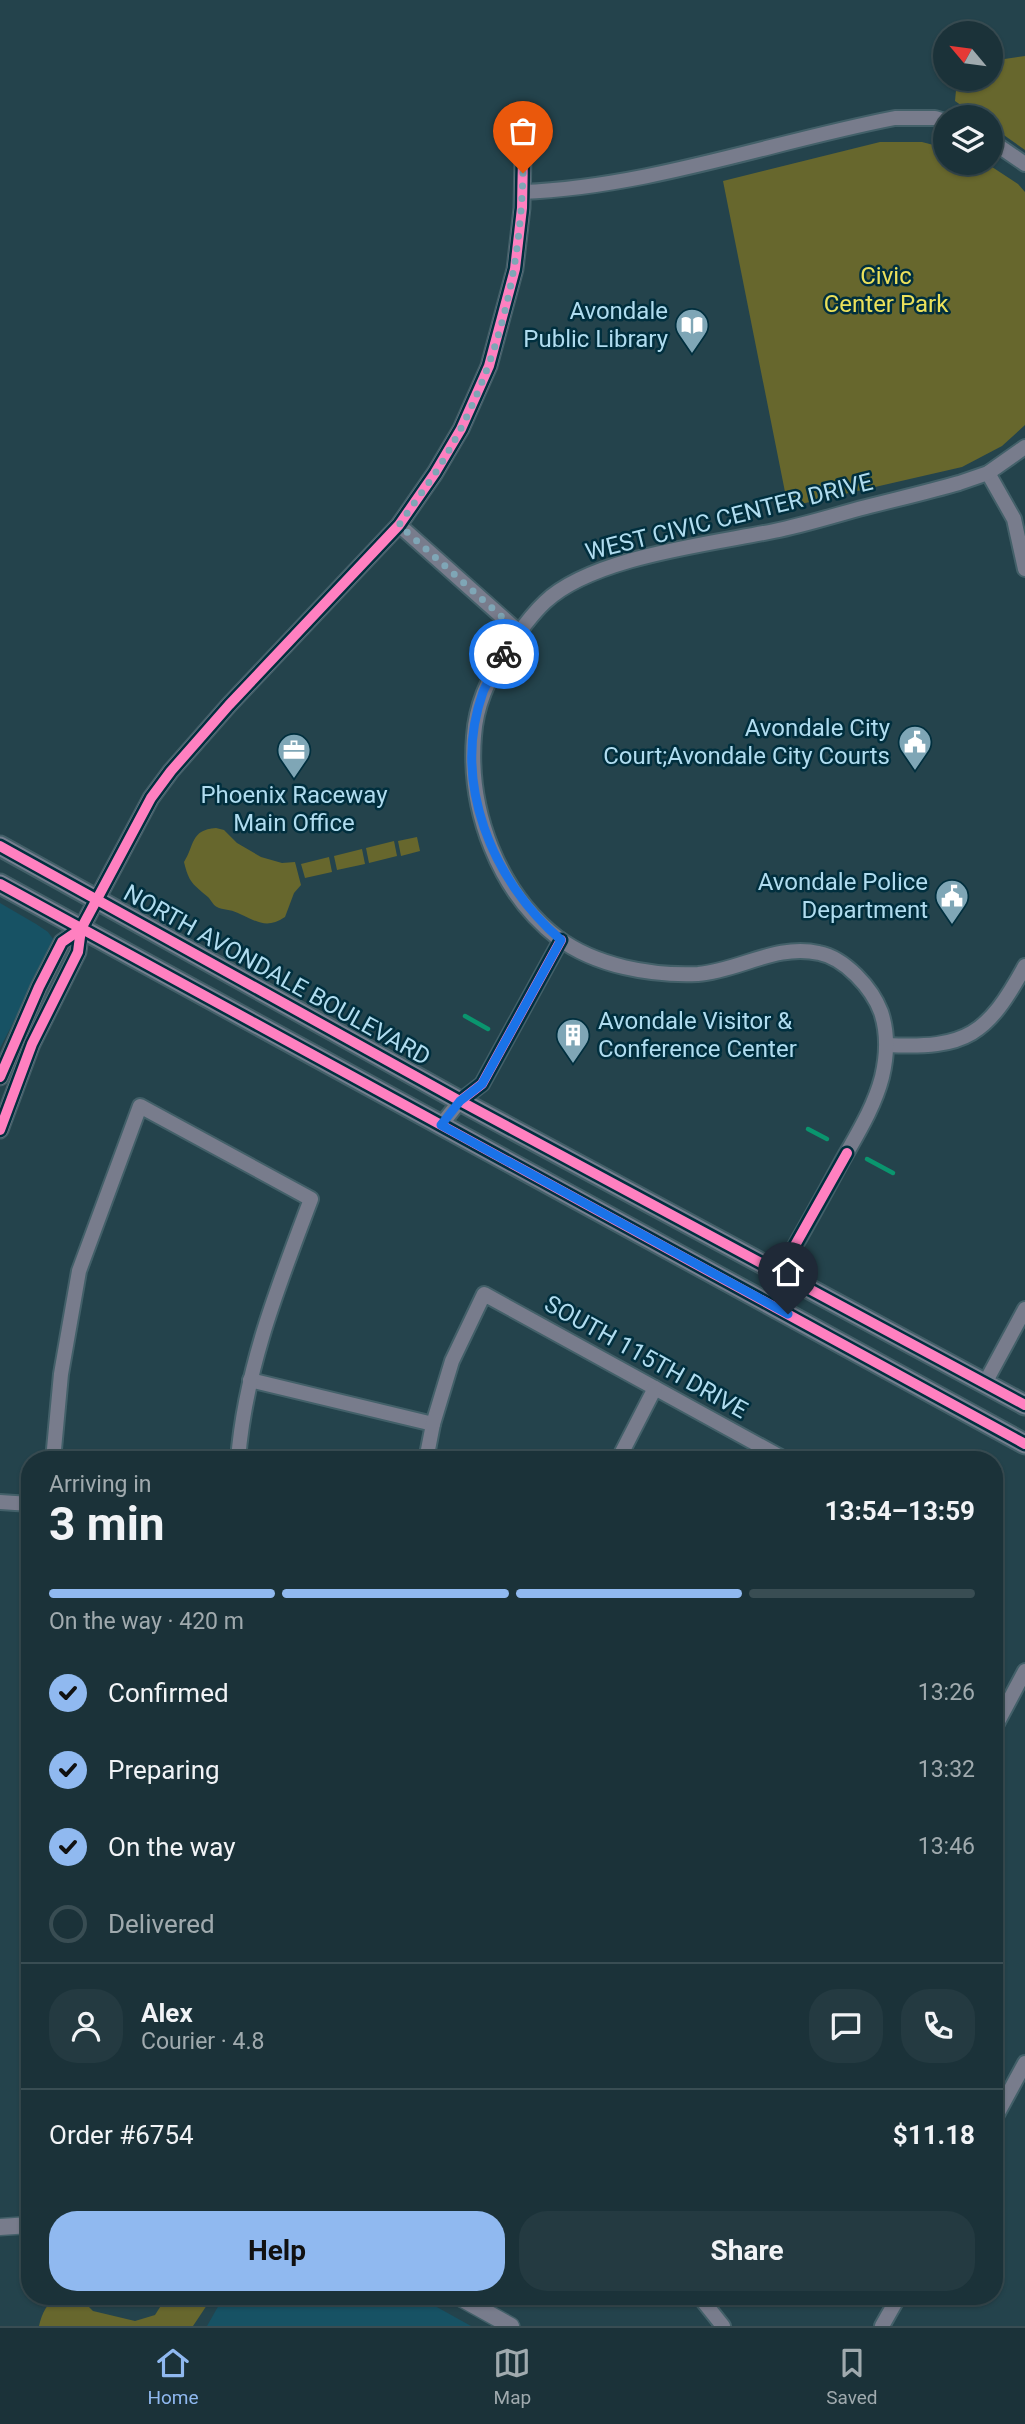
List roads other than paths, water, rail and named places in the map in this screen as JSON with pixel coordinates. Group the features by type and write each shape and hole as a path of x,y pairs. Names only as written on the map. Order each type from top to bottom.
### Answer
{"main road":[{"name":"NORTH AVONDALE BOULEVARD","path":"0,846 460,1101 1025,1405"},
{"path":"0,884 1025,1444"},
{"path":"765,1301 780,1272"}],"street":[{"path":"522,192 637,178 895,118 933,118"},
{"path":"1003,149 1025,164"},
{"path":"0,1130 32,1044 78,952 81,929 151,798 229,705 399,525 461,429 489,366 515,269 523,155"},
{"name":"WEST CIVIC CENTER DRIVE","path":"780,1272 867,1116 882,1078 887,1045 880,1011 869,992 847,967 822,953 802,950 778,952 703,974 667,974 632,969 599,960 561,940 542,924 513,888 495,856 476,801 474,747 477,717 488,681 519,632 546,600 578,579 599,570 728,538 775,531 927,492 988,473 1025,447"},
{"path":"988,473 1014,519 1025,569"},
{"path":"399,525 519,632"},
{"path":"0,1077 62,942 81,929"},
{"path":"441,1125 460,1101 482,1084 561,940"},
{"path":"887,1045 937,1045 978,1031 1008,997 1025,966"},
{"path":"54,1451 61,1374 79,1271 140,1106 311,1199 270,1308 250,1381 239,1451"},
{"name":"SOUTH 115TH DRIVE","path":"433,1423 452,1361 484,1294 770,1451"},
{"path":"985,1383 1025,1309"},
{"path":"250,1381 433,1423 428,1451"},
{"path":"623,1451 655,1388"},
{"path":"0,1502 21,1503"},
{"path":"1003,1712 1025,1671"},
{"path":"1003,2103 1025,2063"},
{"path":"0,2227 21,2226"},
{"path":"473,2305 511,2326"},
{"path":"706,2305 723,2326"},
{"path":"882,2326 894,2305"}],"waterway":[{"path":"465,1016 488,1029"},
{"path":"808,1129 827,1139"},
{"path":"867,1159 893,1173"}],"place":[{"name":"Avondale Public Library","path":"692,355"},
{"name":"Avondale City Court;Avondale City Courts","path":"915,772"},
{"name":"Phoenix Raceway Main Office","path":"294,780"},
{"name":"Avondale Police Department","path":"952,926"},
{"name":"Avondale Visitor & Conference Center","path":"573,1065"}],"park label":[{"name":"Civic Center Park","path":"886,290"}]}
